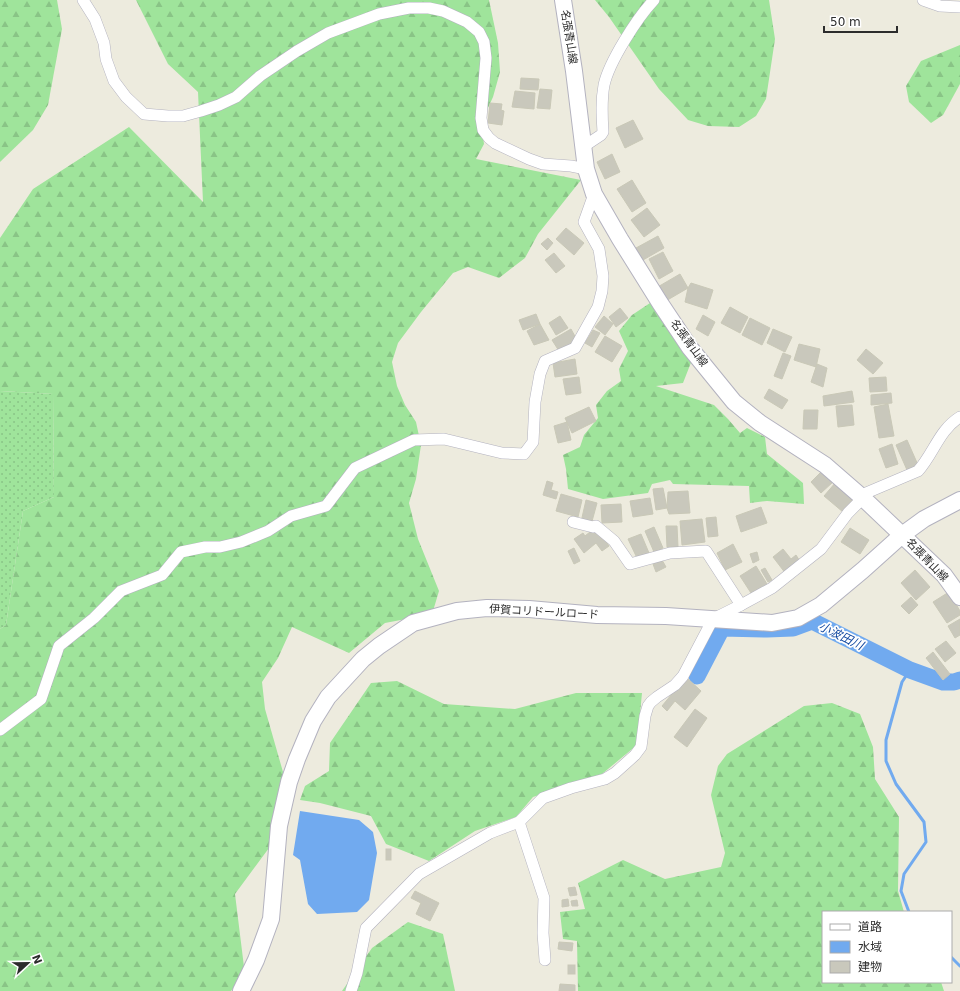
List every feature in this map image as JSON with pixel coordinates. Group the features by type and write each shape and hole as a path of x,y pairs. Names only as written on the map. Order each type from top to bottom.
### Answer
{"street":[{"path":"83,0 95,19 104,43 106,59 114,81 126,97 144,114 168,116 183,116 201,111 236,97 260,76 297,51 335,30 379,14 409,8 429,8 443,11 467,22 479,32 484,42 486,58 481,118 483,130 489,138 529,159 543,164 571,166 586,169"},
{"name":"名張青山線","path":"562,0 574,71 586,169 594,194 660,304 686,342 734,402 760,423 825,465 863,498 944,576 960,597"},
{"path":"583,147 603,132 603,95 610,71 624,41 654,0"},
{"path":"923,0 940,6 960,6"},
{"path":"0,730 41,699 59,646 94,618 121,591 162,575 181,552 204,547 220,547 240,542 268,531 291,516 326,506 355,468 414,440 444,439 502,453 524,454 533,442 535,402 540,374 545,361 575,348 598,307 602,291 603,276 599,248 584,222 594,194"},
{"path":"352,991 366,928 419,874 490,833 519,822 543,798 571,788 605,779 636,755 641,747 645,716 650,702 675,685 683,676 713,619 741,606 772,588 821,549 848,513 866,493 918,471 924,464 942,432 952,422 960,417"},
{"name":"伊賀コリドールロード","path":"241,991 256,960 270,919 279,826 289,782 297,759 313,721 328,697 363,659 378,646 413,623 457,611 487,608 529,609 597,615 666,616 772,623 798,618 821,605 902,535 924,519 960,500"},
{"path":"573,522 593,527 596,526 614,541 630,564 670,553 706,551 741,606"},
{"path":"519,822 544,898 543,933 545,960"}],"green space":[{"path":"0,0 57,0 62,29 48,105 33,130 0,162"},
{"path":"136,0 489,0 498,43 500,72 493,97 481,123 484,144 476,159 581,180 538,234 525,258 499,278 468,267 453,273 398,343 392,362 397,386 405,405 416,422 421,445 416,479 409,503 418,539 439,591 433,611 406,619 385,623 349,653 292,627 278,658 262,682 265,709 285,779 269,848 235,894 245,975 231,991 0,991 0,629 6,625 23,511 54,497 53,394 0,391 0,238 33,189 129,127 203,202 198,92 168,64"},
{"path":"595,0 769,0 775,39 766,99 756,116 739,127 708,126 688,120 659,89 609,17"},
{"path":"960,45 960,84 943,115 931,123 909,102 906,86 921,61"},
{"path":"650,303 692,360 683,383 656,386 714,405 740,433 747,428 765,437 767,454 803,483 804,504 767,501 750,503 749,486 673,484 670,480 652,484 648,493 603,499 568,489 563,455 580,447 584,435 598,418 596,405 607,391 621,381 619,369 628,351 619,331 632,315"},
{"path":"0,391 53,394 54,497 23,511 6,625 0,629"},
{"path":"397,681 444,704 515,709 576,693 642,693 637,745 602,774 533,797 516,817 475,831 429,861 386,844 371,816 320,803 300,800 305,786 329,771 330,743 371,683"},
{"path":"832,703 860,714 873,747 875,779 899,817 898,891 904,911 822,911 822,983 941,983 944,991 578,991 577,941 563,939 560,912 585,909 578,883 623,860 665,879 721,867 725,853 711,795 718,766 727,754 804,706"},
{"path":"408,922 443,934 455,991 342,991 372,948"}],"water":[{"path":"300,811 359,820 373,832 377,853 369,900 357,912 317,914 308,904 300,860 293,855"}],"building":[{"path":"521,78 539,79 538,90 520,89"},
{"path":"540,89 552,90 550,109 537,108"},
{"path":"515,91 535,93 534,109 512,107"},
{"path":"490,103 502,104 501,110 504,111 502,125 488,123"},
{"path":"633,120 643,139 625,148 616,128"},
{"path":"612,154 620,172 605,179 597,162"},
{"path":"632,180 646,203 632,212 617,189"},
{"path":"647,208 660,225 644,237 631,220"},
{"path":"566,228 584,243 574,255 556,239"},
{"path":"658,236 664,248 643,260 636,248"},
{"path":"548,238 553,243 547,250 541,244"},
{"path":"663,252 673,271 659,279 649,259"},
{"path":"554,253 565,266 556,273 545,260"},
{"path":"680,274 688,288 664,302 656,288"},
{"path":"691,283 713,290 707,309 685,302 688,288"},
{"path":"730,307 748,317 740,333 721,323"},
{"path":"620,308 628,318 616,327 609,317"},
{"path":"536,314 540,324 523,330 519,320"},
{"path":"703,315 715,322 708,336 696,329"},
{"path":"560,316 568,328 556,335 549,323"},
{"path":"604,316 613,324 605,335 595,327"},
{"path":"750,318 770,328 762,345 742,335"},
{"path":"540,324 549,340 534,345 527,331"},
{"path":"571,329 577,340 559,351 552,340"},
{"path":"773,329 792,337 785,352 767,343"},
{"path":"593,330 600,333 592,347 585,343"},
{"path":"605,336 622,346 612,362 595,352"},
{"path":"799,344 820,349 816,367 794,360"},
{"path":"866,349 883,363 873,374 857,360"},
{"path":"783,353 791,356 782,379 774,376"},
{"path":"575,359 577,374 555,377 553,363"},
{"path":"817,364 827,368 823,387 811,382"},
{"path":"579,377 581,393 566,395 563,379"},
{"path":"886,377 887,391 870,392 869,378"},
{"path":"769,389 788,400 782,409 764,398"},
{"path":"852,391 854,402 824,406 823,396"},
{"path":"891,393 892,403 871,405 871,395"},
{"path":"888,404 894,436 879,438 874,407"},
{"path":"852,405 854,425 838,427 836,406"},
{"path":"589,407 596,421 572,433 565,418"},
{"path":"804,410 818,410 817,429 803,429"},
{"path":"567,422 571,440 558,443 554,426"},
{"path":"907,440 918,465 907,470 896,445"},
{"path":"892,444 898,464 886,468 879,449"},
{"path":"823,470 834,481 821,493 811,482"},
{"path":"547,481 553,483 551,490 558,492 556,499 543,495"},
{"path":"836,482 854,498 843,512 824,496"},
{"path":"663,488 667,508 656,510 653,489"},
{"path":"688,491 690,513 669,514 667,508 668,492"},
{"path":"561,494 582,500 578,517 556,511"},
{"path":"650,498 653,514 633,517 630,501"},
{"path":"586,500 597,503 591,525 581,522"},
{"path":"621,504 622,522 602,523 601,505"},
{"path":"761,507 767,523 741,532 736,516"},
{"path":"716,517 718,536 708,537 706,518"},
{"path":"702,519 705,542 682,545 680,521"},
{"path":"666,526 677,526 678,547 667,547"},
{"path":"596,527 609,546 602,551 596,543 584,553 574,539 583,533 585,536"},
{"path":"654,527 663,548 654,552 645,531"},
{"path":"850,528 869,540 860,554 841,542"},
{"path":"641,534 649,553 637,558 628,539"},
{"path":"733,544 742,562 725,570 717,553"},
{"path":"574,548 580,561 574,564 568,551"},
{"path":"783,549 791,559 796,555 801,563 786,574 773,557"},
{"path":"757,552 759,560 753,563 750,554"},
{"path":"662,560 666,567 656,572 653,564"},
{"path":"756,566 767,584 751,593 740,576"},
{"path":"765,568 772,580 768,582 761,570"},
{"path":"915,570 930,587 916,600 901,583"},
{"path":"949,592 960,611 960,615 947,623 933,602"},
{"path":"911,597 918,605 909,614 901,606"},
{"path":"960,619 960,635 955,638 948,626"},
{"path":"946,641 956,653 945,662 935,649"},
{"path":"933,652 950,674 943,680 926,658"},
{"path":"686,677 701,691 685,710 675,701 667,711 662,706"},
{"path":"695,709 707,718 687,747 674,737"},
{"path":"386,849 391,849 391,860 386,860"},
{"path":"575,887 577,895 570,896 568,888"},
{"path":"415,891 439,903 430,921 416,914 421,903 411,898"},
{"path":"568,899 569,906 562,907 562,900"},
{"path":"577,900 578,906 572,906 571,901"},
{"path":"559,942 573,943 572,951 558,949"},
{"path":"568,965 575,965 575,974 568,974"},
{"path":"560,984 575,985 575,991 559,991"}],"waterway":[{"name":"小波田川","path":"697,676 722,628 793,628 812,621 910,670 943,682 954,682 960,680"},
{"path":"909,911 901,891 904,874 926,842 924,822 896,784 886,761 886,740 902,682 910,670"},
{"path":"952,958 960,966"}]}
